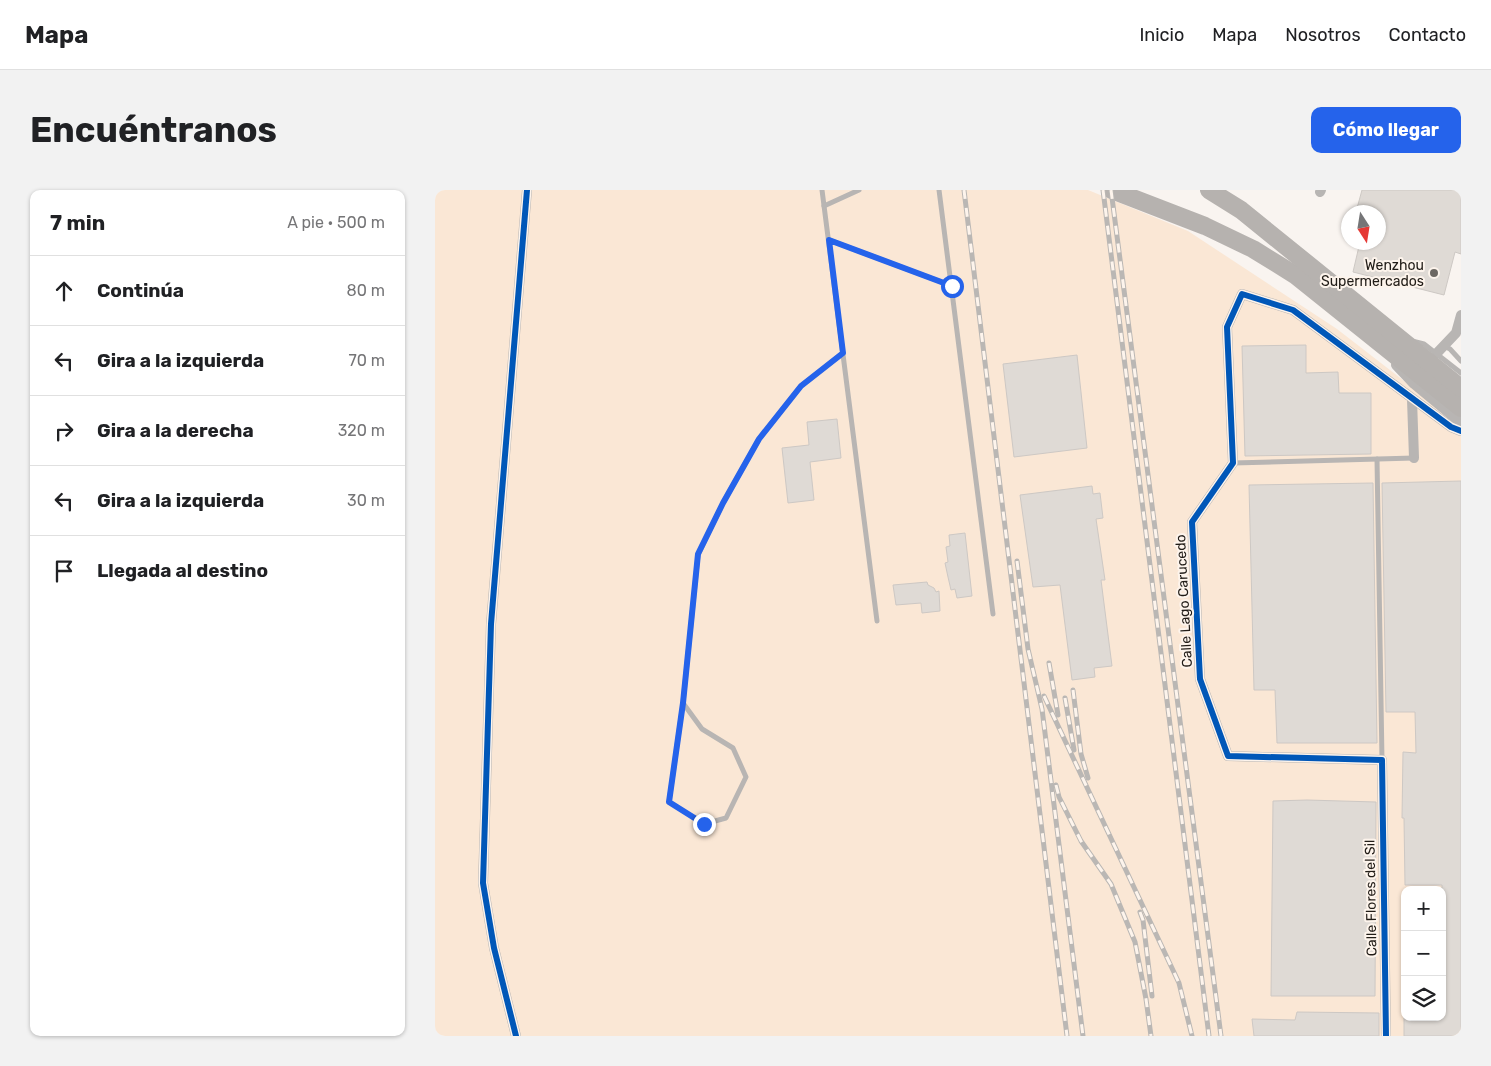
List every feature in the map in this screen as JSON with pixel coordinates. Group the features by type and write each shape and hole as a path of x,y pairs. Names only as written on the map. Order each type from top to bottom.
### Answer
{"highway":[{"path":"1112,190 1205,226 1253,249 1295,275 1354,320 1461,408"},
{"path":"1209,190 1241,210 1461,388"}],"street":[{"path":"516,1036 494,948 483,883 491,624 527,190"},
{"path":"1233,463 1227,327 1242,294 1293,310 1412,399 1451,427 1461,431"},
{"path":"1440,350 1459,334 1461,315"},
{"path":"1354,320 1414,384 1461,423"},
{"path":"1412,399 1414,458"},
{"name":"Calle Lago Carucedo","path":"1233,463 1192,522 1200,679 1228,756 1381,760"},
{"name":"Calle Flores del Sil","path":"1381,760 1385,1036"}],"lane":[{"path":"822,190 877,621"},
{"path":"824,206 859,190"},
{"path":"939,190 993,614"},
{"path":"829,240 952,286"},
{"path":"1400,338 1440,350 1450,349 1461,361"},
{"path":"1440,350 1461,373"},
{"path":"683,703 702,729 733,748 746,777 726,818 704,824 669,802 683,703 698,554 723,503 759,439 801,386 843,353"},
{"path":"1233,463 1414,458"},
{"path":"1377,459 1381,760"}],"shaded area":[{"path":"435,190 1088,190 1188,231 1337,329 1461,425 1461,1036 435,1036"}],"building":[{"path":"1362,190 1461,190 1461,254 1455,252 1444,295 1353,272 1358,250 1386,250 1386,205 1358,205"},
{"path":"1306,345 1306,373 1338,372 1339,393 1371,393 1371,454 1245,456 1242,346"},
{"path":"1077,355 1087,448 1014,457 1003,364"},
{"path":"837,419 841,458 810,462 814,500 788,503 782,448 809,445 807,422"},
{"path":"1461,481 1461,1036 1404,1036 1404,1021 1446,1021 1446,886 1405,885 1404,818 1402,818 1403,752 1416,753 1415,712 1386,712 1382,483"},
{"path":"1373,483 1377,743 1277,743 1275,690 1254,690 1249,485"},
{"path":"1092,486 1093,494 1100,493 1103,518 1096,519 1105,580 1101,580 1112,666 1094,668 1095,677 1072,680 1060,585 1033,587 1020,495"},
{"path":"965,533 972,596 957,598 955,589 951,590 948,577 945,563 948,562 946,547 950,546 949,535"},
{"path":"927,582 936,592 939,591 940,611 922,613 921,603 896,605 893,585"},
{"path":"1273,801 1376,802 1375,996 1271,996"},
{"path":"1297,1012 1379,1013 1379,1036 1254,1036 1252,1019 1295,1020"}],"railway":[{"path":"964,190 1067,1036"},
{"path":"1103,190 1209,1036"},
{"path":"1111,190 1221,1036"},
{"path":"1017,561 1028,649 1042,709 1083,1036"},
{"path":"1049,663 1058,715"},
{"path":"1073,690 1081,754 1088,778"},
{"path":"1044,696 1179,983 1192,1036"},
{"path":"1065,698 1074,750"},
{"path":"1056,785 1059,797 1081,841 1111,884 1135,942 1151,1036"},
{"path":"1140,912 1143,920 1152,996"}],"cycle path":[{"path":"516,1036 494,948 483,883 491,624 527,190"},
{"path":"1386,1036 1382,760 1228,756 1200,679 1192,522 1233,463 1227,327 1242,294 1293,310 1451,427 1461,431"}],"place":[{"name":"Wenzhou Supermercados","path":"1434,273"}],"route":[{"path":"704,824 669,802 683,703 698,554 723,503 759,439 801,386 843,353 829,240 952,286"}]}
